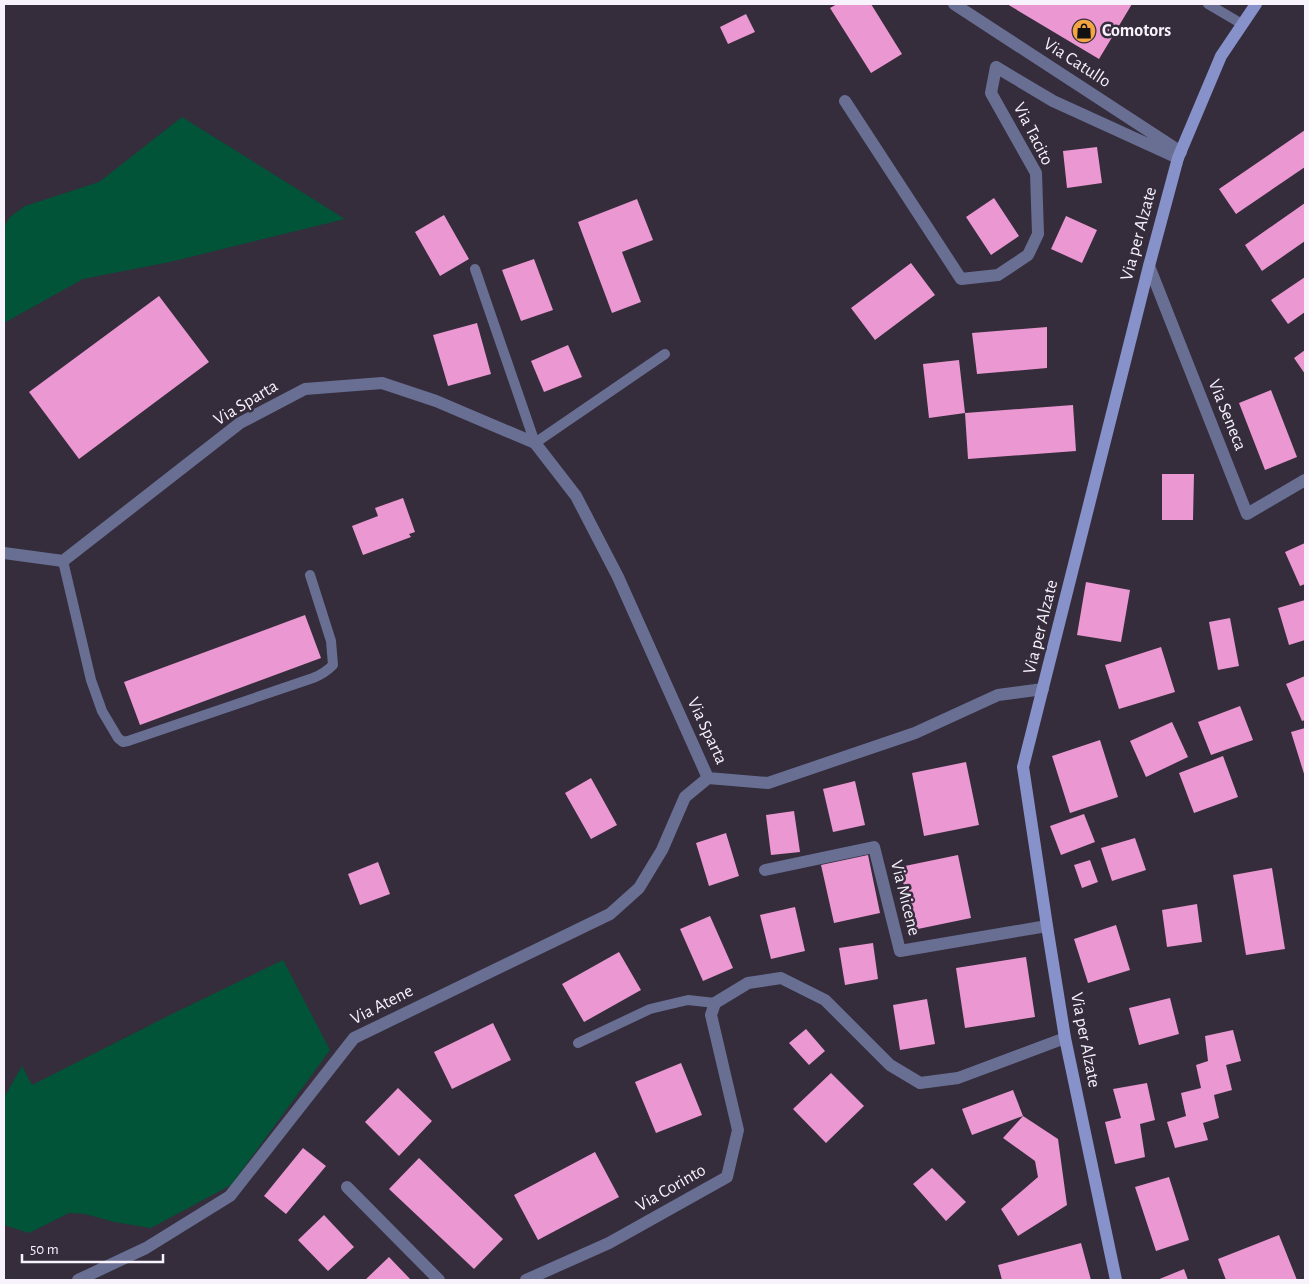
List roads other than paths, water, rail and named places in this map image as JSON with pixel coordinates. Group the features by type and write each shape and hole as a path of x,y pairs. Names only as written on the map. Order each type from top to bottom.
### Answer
{"street":[{"name":"Via Catullo","path":"954,4 1179,155"},
{"name":"Via per Alzate","path":"1116,1280 1065,1038 1046,926 1023,767 1149,266 1179,155 1221,56 1256,4"},
{"name":"Via Tacito","path":"845,100 961,280 998,275 1028,255 1038,234 1036,172 991,93 996,67 1053,101 1179,155"},
{"name":"Via Seneca","path":"1149,266 1247,514 1305,480"},
{"name":"Via Sparta","path":"63,561 240,423 305,389 382,383 436,401 535,443 576,496 618,577 708,778 768,783 915,734 998,694 1043,689"},
{"path":"4,553 63,561"},
{"name":"Via Atene","path":"78,1280 146,1248 230,1196 354,1038 610,914 639,888 662,850 685,797 708,778"},
{"name":"Via Micene","path":"765,870 874,847 900,951 1046,926"},
{"path":"715,1003 748,983 781,978 826,1000 890,1065 920,1083 958,1078 1065,1038"},
{"name":"Via Corinto","path":"526,1280 609,1244 727,1176 738,1130 711,1015 715,1003"},
{"path":"347,1187 439,1280"}],"lane":[{"path":"1208,4 1242,24"},
{"name":"Via Sparta","path":"475,269 535,443"},
{"path":"535,443 665,354"},
{"path":"63,561 94,688 102,711 118,738 123,742 128,742 294,684 329,670 333,665 331,641 310,575"},
{"path":"578,1043 650,1009 688,1000 715,1003"}],"place":[{"name":"Comotors","path":"1084,31"}]}
